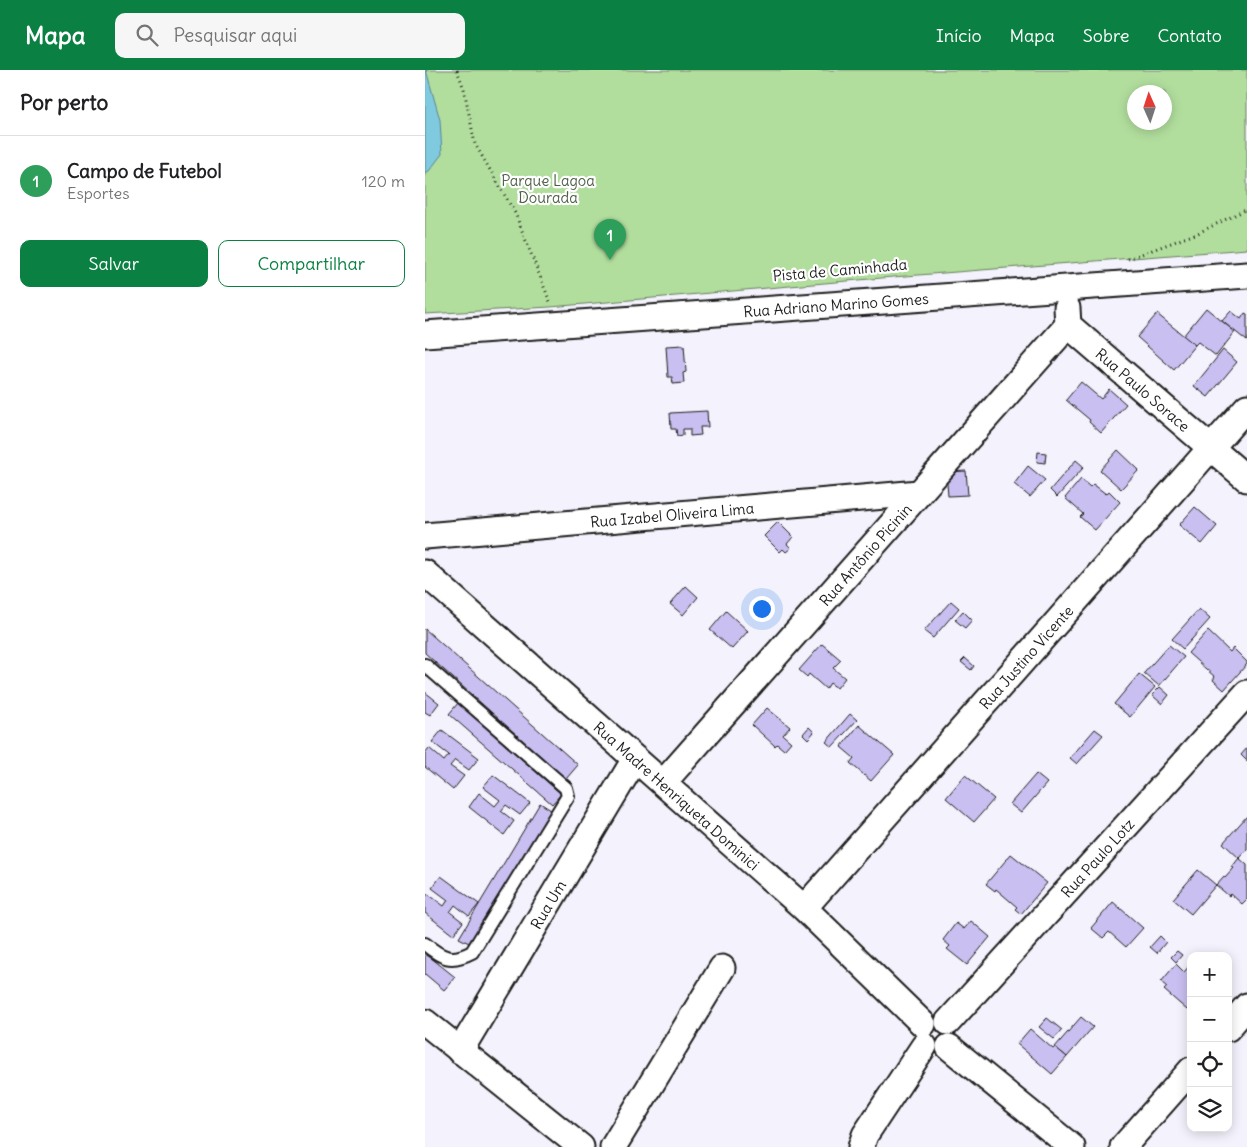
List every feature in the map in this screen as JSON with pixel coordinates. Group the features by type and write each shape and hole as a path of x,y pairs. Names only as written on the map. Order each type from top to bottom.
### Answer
{"street":[{"name":"Rua Adriano Marino Gomes","path":"425,334 1247,275"},
{"path":"1066,288 1068,325"},
{"name":"Rua Paulo Sorace","path":"1068,325 1247,479"},
{"name":"Rua Antônio Picinin","path":"663,783 1068,325"},
{"name":"Rua Justino Vicente","path":"805,908 1247,407"},
{"name":"Rua Izabel Oliveira Lima","path":"425,536 919,493"},
{"name":"Rua Madre Henriqueta Dominici","path":"425,572 805,908 923,1035"},
{"name":"Rua Paulo Lotz","path":"948,1034 1247,693"},
{"name":"Rua Um","path":"461,1051 635,759"},
{"path":"613,1147 722,968"},
{"path":"1232,1023 1247,1006"},
{"path":"425,1022 581,1147"},
{"path":"923,1035 928,1050 939,1052 948,1034 1072,1147"},
{"path":"861,1147 865,1136 923,1035"},
{"path":"1123,1147 1187,1075"}],"lane":[{"path":"425,665 566,788 568,796 472,952 459,958 443,957 425,944"}],"path":[{"path":"457,70 464,89 475,144 515,213 551,304"},
{"path":"1121,259 1131,258 1198,233 1247,209"}],"green space":[{"name":"Parque Lagoa Dourada","path":"425,70 1247,70 1247,249 550,307 425,314"}],"water":[{"path":"425,70 440,120 442,154 429,171 425,173"}],"building":[{"path":"1206,308 1235,332 1216,356 1198,342 1195,345 1183,336"},
{"path":"1231,311 1241,319 1245,313 1247,314 1247,341 1222,321"},
{"path":"1157,314 1195,345 1174,370 1137,337"},
{"path":"684,345 686,372 683,373 684,383 673,384 672,377 668,377 666,346"},
{"path":"1223,350 1237,362 1208,397 1194,386"},
{"path":"1081,382 1101,399 1109,389 1126,404 1101,433 1089,422 1090,420 1066,400"},
{"path":"707,411 708,427 700,427 701,435 690,436 690,429 683,429 683,435 677,436 676,429 671,429 670,413"},
{"path":"1118,450 1139,470 1121,489 1100,470"},
{"path":"1038,452 1046,453 1045,463 1037,462"},
{"path":"1076,460 1084,467 1057,497 1050,490"},
{"path":"1028,466 1045,480 1030,497 1014,484"},
{"path":"966,471 968,495 948,496 946,472"},
{"path":"1081,479 1090,487 1093,484 1106,494 1109,491 1120,502 1095,530 1080,517 1083,514 1065,498"},
{"path":"1195,507 1217,526 1202,544 1179,525"},
{"path":"778,522 793,537 787,544 791,548 786,552 783,549 780,552 764,536"},
{"path":"686,586 698,597 683,615 670,604"},
{"path":"951,601 959,608 933,638 924,631"},
{"path":"1199,609 1210,619 1183,649 1172,639"},
{"path":"726,611 748,631 732,649 710,630"},
{"path":"963,611 972,620 965,628 955,620"},
{"path":"425,629 578,765 566,779 425,653"},
{"path":"1208,631 1230,652 1233,648 1247,662 1224,690 1213,680 1215,677 1188,653"},
{"path":"822,644 841,660 833,668 845,678 837,688 830,683 826,689 809,674 807,677 799,670"},
{"path":"1169,645 1184,657 1159,686 1144,673"},
{"path":"965,658 974,666 971,670 961,662"},
{"path":"1139,674 1155,687 1130,717 1114,704"},
{"path":"1160,687 1169,695 1162,704 1152,695"},
{"path":"425,692 439,703 430,715 425,712"},
{"path":"458,703 561,794 552,804 449,714"},
{"path":"767,708 790,727 783,735 791,742 784,750 777,744 775,746 752,725"},
{"path":"850,714 857,720 832,747 826,742"},
{"path":"859,725 894,755 871,781 850,763 854,758 841,747"},
{"path":"809,727 814,732 808,739 803,734"},
{"path":"1095,729 1103,735 1077,764 1070,758"},
{"path":"442,730 479,758 469,770 455,760 450,766 464,776 453,790 425,767 425,753 429,748 444,761 449,755 432,742"},
{"path":"1247,748 1247,761 1241,755"},
{"path":"1036,774 1047,783 1021,813 1010,804"},
{"path":"493,775 530,803 520,815 506,805 501,811 514,821 504,835 469,807 479,793 495,806 500,800 483,787"},
{"path":"965,775 994,799 974,822 946,798"},
{"path":"540,803 551,810 471,944 459,938"},
{"path":"1247,816 1247,849 1239,858 1223,843"},
{"path":"1011,854 1047,883 1021,914 1015,909 1017,907 996,889 995,891 986,884"},
{"path":"1239,858 1247,865 1247,899 1242,904 1231,894 1229,896 1216,885 1234,868 1232,867"},
{"path":"1198,870 1216,885 1191,914 1173,899"},
{"path":"441,876 479,904 469,916 455,905 450,912 463,922 453,935 425,913 425,898 428,894 444,906 448,900 432,888"},
{"path":"1113,902 1143,928 1126,947 1109,932 1103,938 1091,928"},
{"path":"971,921 990,937 967,965 947,949 950,946 943,940 956,923 964,929"},
{"path":"1160,936 1166,942 1157,953 1150,947"},
{"path":"1177,951 1182,955 1176,962 1171,957"},
{"path":"425,953 455,977 444,990 425,974"},
{"path":"1176,964 1184,972 1187,969 1187,1010 1164,990 1167,987 1161,982"},
{"path":"1081,1017 1093,1027 1067,1057 1055,1047"},
{"path":"1047,1018 1062,1030 1054,1039 1039,1027"},
{"path":"1030,1029 1053,1049 1055,1047 1067,1057 1052,1074 1017,1044"}],"place":[{"name":"Campo de Futebol","path":"610,260"}]}
